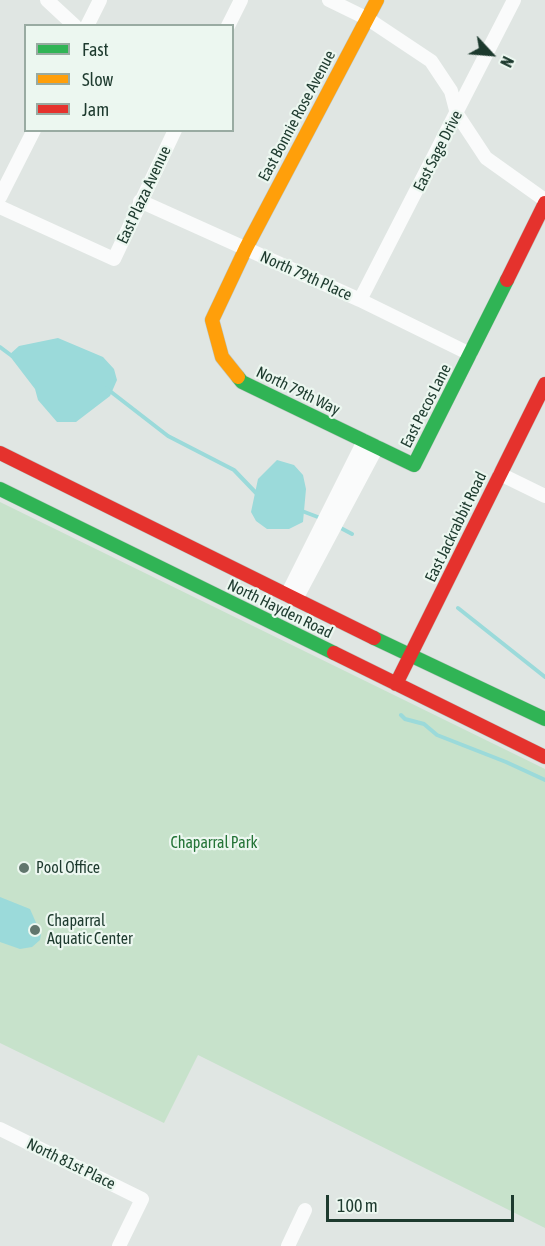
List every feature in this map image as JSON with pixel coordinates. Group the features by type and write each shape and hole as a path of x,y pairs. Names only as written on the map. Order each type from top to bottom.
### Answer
{"street":[{"path":"47,0 73,24"},
{"path":"88,24 100,0"},
{"path":"229,24 241,0"},
{"path":"329,0 368,19 431,62 451,91 457,114 486,158 545,202"},
{"name":"East Bonnie Rose Avenue","path":"246,248 377,0"},
{"name":"East Sage Drive","path":"360,300 514,0"},
{"path":"0,198 33,132"},
{"name":"East Plaza Avenue","path":"0,207 114,260 174,132"},
{"name":"North 79th Place","path":"140,201 360,300 470,354"},
{"name":"East Pecos Lane","path":"291,597 377,447 414,465 545,202"},
{"name":"North 79th Way","path":"246,248 212,320 222,357 242,382 377,447"},
{"name":"East Jackrabbit Road","path":"396,684 545,384"},
{"path":"291,597 364,441"},
{"name":"North Hayden Road","path":"0,453 410,656 545,718"},
{"path":"500,474 545,496"},
{"name":"North Hayden Road","path":"0,489 545,758"},
{"name":"North 81st Place","path":"0,1129 142,1198 119,1246"},
{"path":"288,1246 305,1210"}],"green space":[{"name":"Chaparral Park","path":"0,502 545,769 545,1228 198,1055 164,1123 0,1043"}],"water":[{"path":"58,338 103,357 114,369 117,380 110,396 76,422 57,422 38,400 35,389 9,355 19,346"},
{"path":"277,460 294,465 303,475 306,489 303,522 289,529 267,529 256,521 251,512 258,479"},
{"path":"0,897 30,909 41,934 40,940 32,947 20,949 0,942"}],"waterway":[{"path":"0,347 12,356"},
{"path":"106,388 168,436 234,470 258,495"},
{"path":"302,511 323,519"},
{"path":"337,526 352,534"},
{"path":"458,608 545,677"},
{"path":"401,715 405,719 424,724 437,735 545,780"}],"traffic: fast":[{"path":"238,377 242,382 414,465 507,280"},
{"path":"0,489 334,653"},
{"path":"374,638 545,719"}],"traffic: slow":[{"path":"238,377 222,357 212,320 246,248 377,0"}],"traffic: jam":[{"path":"507,280 545,203"},
{"path":"396,684 545,384"},
{"path":"0,453 374,638"},
{"path":"334,653 545,757"}],"place":[{"name":"Pool Office","path":"24,868"},
{"name":"Chaparral Aquatic Center","path":"35,930"}]}
